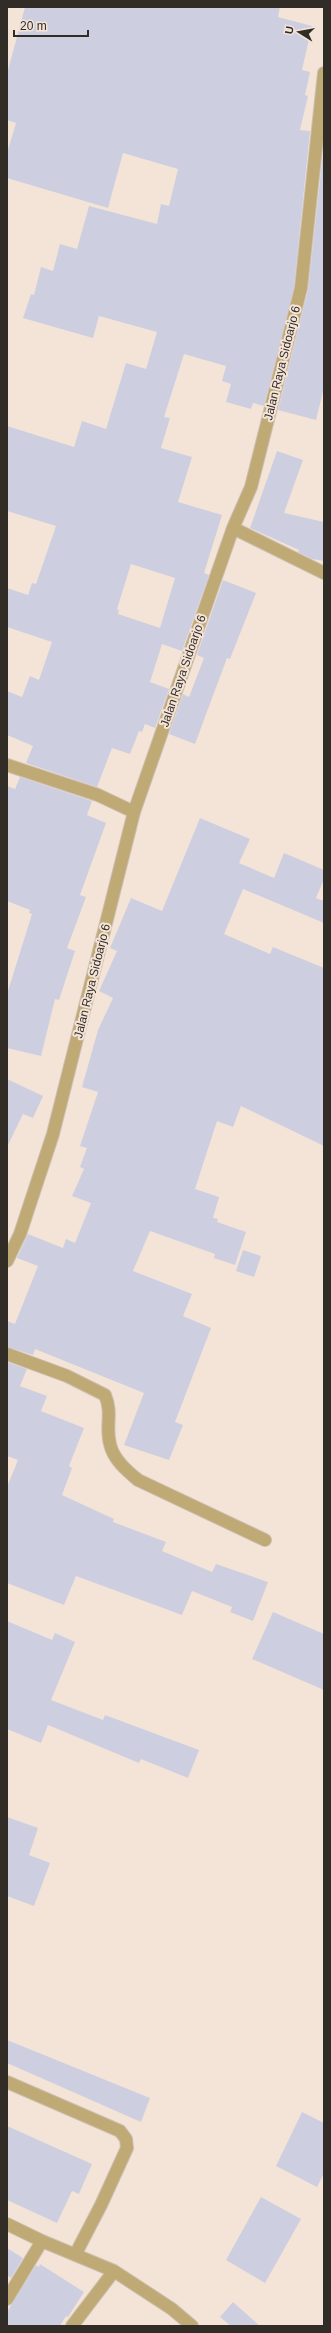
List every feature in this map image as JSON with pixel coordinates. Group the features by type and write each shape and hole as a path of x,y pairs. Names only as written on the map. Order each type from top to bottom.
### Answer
{"street":[{"name":"Jalan Raya Sidoarjo 6","path":"7,1261 20,1234 53,1134 134,812 233,528 251,487 301,288 324,74"},
{"path":"233,528 324,573"},
{"path":"7,765 98,795 134,812"},
{"path":"7,1354 66,1376 105,1395 110,1407 110,1445 122,1466 138,1480 265,1540"},
{"path":"7,2082 120,2131 126,2139 127,2148 102,2205 75,2255"},
{"path":"7,2224 42,2241 114,2271 172,2309 192,2326"},
{"path":"7,2299 42,2241"},
{"path":"72,2326 114,2271"}],"building":[{"path":"25,7 280,7 278,17 312,26 302,70 310,72 305,95 308,96 300,130 310,131 294,287 264,406 253,403 251,409 226,402 231,384 222,381 226,366 184,354 164,417 170,418 161,448 192,457 178,502 222,515 204,573 209,575 182,651 162,644 150,682 169,689 155,728 145,724 142,732 139,731 130,754 112,748 97,787 26,763 33,746 7,735 7,691 22,697 30,676 39,680 52,642 7,627 7,588 28,595 32,583 36,584 56,526 7,511 7,426 74,447 82,421 106,429 126,363 146,369 157,332 99,316 93,338 23,318 31,294 34,295 41,267 53,271 60,244 77,249 89,206 157,224 161,204 169,206 178,169 123,153 108,208 7,178 7,153 16,123 7,120 7,74","holes":["131,564 175,578 160,628 118,614 119,610 117,609"]},
{"path":"324,144 324,387 316,420 278,410 308,290"},
{"path":"277,451 303,460 284,513 324,522 324,561 312,559 298,552 299,550 250,528"},
{"path":"223,580 256,593 230,659 227,658 195,744 169,734 183,694 189,697 204,658 197,655"},
{"path":"20,777 92,801 87,815 106,823 80,895 86,897 67,948 75,951 59,1000 55,999 41,1056 7,1048 7,994 32,914 29,913 30,910 7,901 7,786 15,789"},
{"path":"200,818 250,839 239,863 274,878 284,853 324,870 324,879 316,898 324,901 324,923 243,889 224,934 270,954 273,947 324,968 324,1146 241,1106 233,1127 217,1121 195,1189 219,1197 213,1218 218,1219 217,1222 246,1232 235,1265 214,1258 215,1254 150,1231 133,1271 192,1294 183,1316 211,1328 175,1422 183,1425 169,1460 124,1445 144,1393 35,1349 33,1355 7,1347 7,1321 15,1324 38,1266 17,1258 28,1234 63,1248 66,1239 75,1243 91,1203 72,1196 84,1169 80,1167 87,1148 80,1146 98,1092 82,1087 98,1030 113,998 99,991 117,951 110,948 131,898 162,911"},
{"path":"7,1079 43,1096 33,1118 23,1114 7,1147"},
{"path":"243,1250 261,1256 254,1277 236,1271"},
{"path":"7,1362 27,1369 20,1386 47,1396 41,1411 84,1428 69,1466 72,1468 62,1495 114,1519 113,1522 166,1542 162,1551 212,1572 216,1564 268,1582 253,1621 230,1612 232,1607 192,1591 182,1615 76,1576 64,1605 7,1583 7,1487 18,1460 7,1456"},
{"path":"273,1612 324,1634 324,1690 252,1659"},
{"path":"7,1621 52,1640 55,1633 75,1642 51,1700 103,1720 105,1715 199,1750 188,1778 141,1759 139,1763 48,1725 41,1743 7,1729"},
{"path":"7,1817 38,1828 29,1855 50,1863 34,1906 7,1896"},
{"path":"7,2040 150,2098 141,2122 7,2063"},
{"path":"302,2112 324,2123 324,2173 317,2187 276,2166"},
{"path":"7,2126 92,2164 79,2194 72,2191 57,2223 7,2200"},
{"path":"261,2197 301,2219 265,2283 226,2260"},
{"path":"7,2248 23,2258 11,2278 7,2275"},
{"path":"40,2264 84,2292 68,2317 66,2316 60,2326 7,2326 7,2312 36,2265 39,2267"},
{"path":"233,2302 260,2326 231,2326 220,2317"}]}
